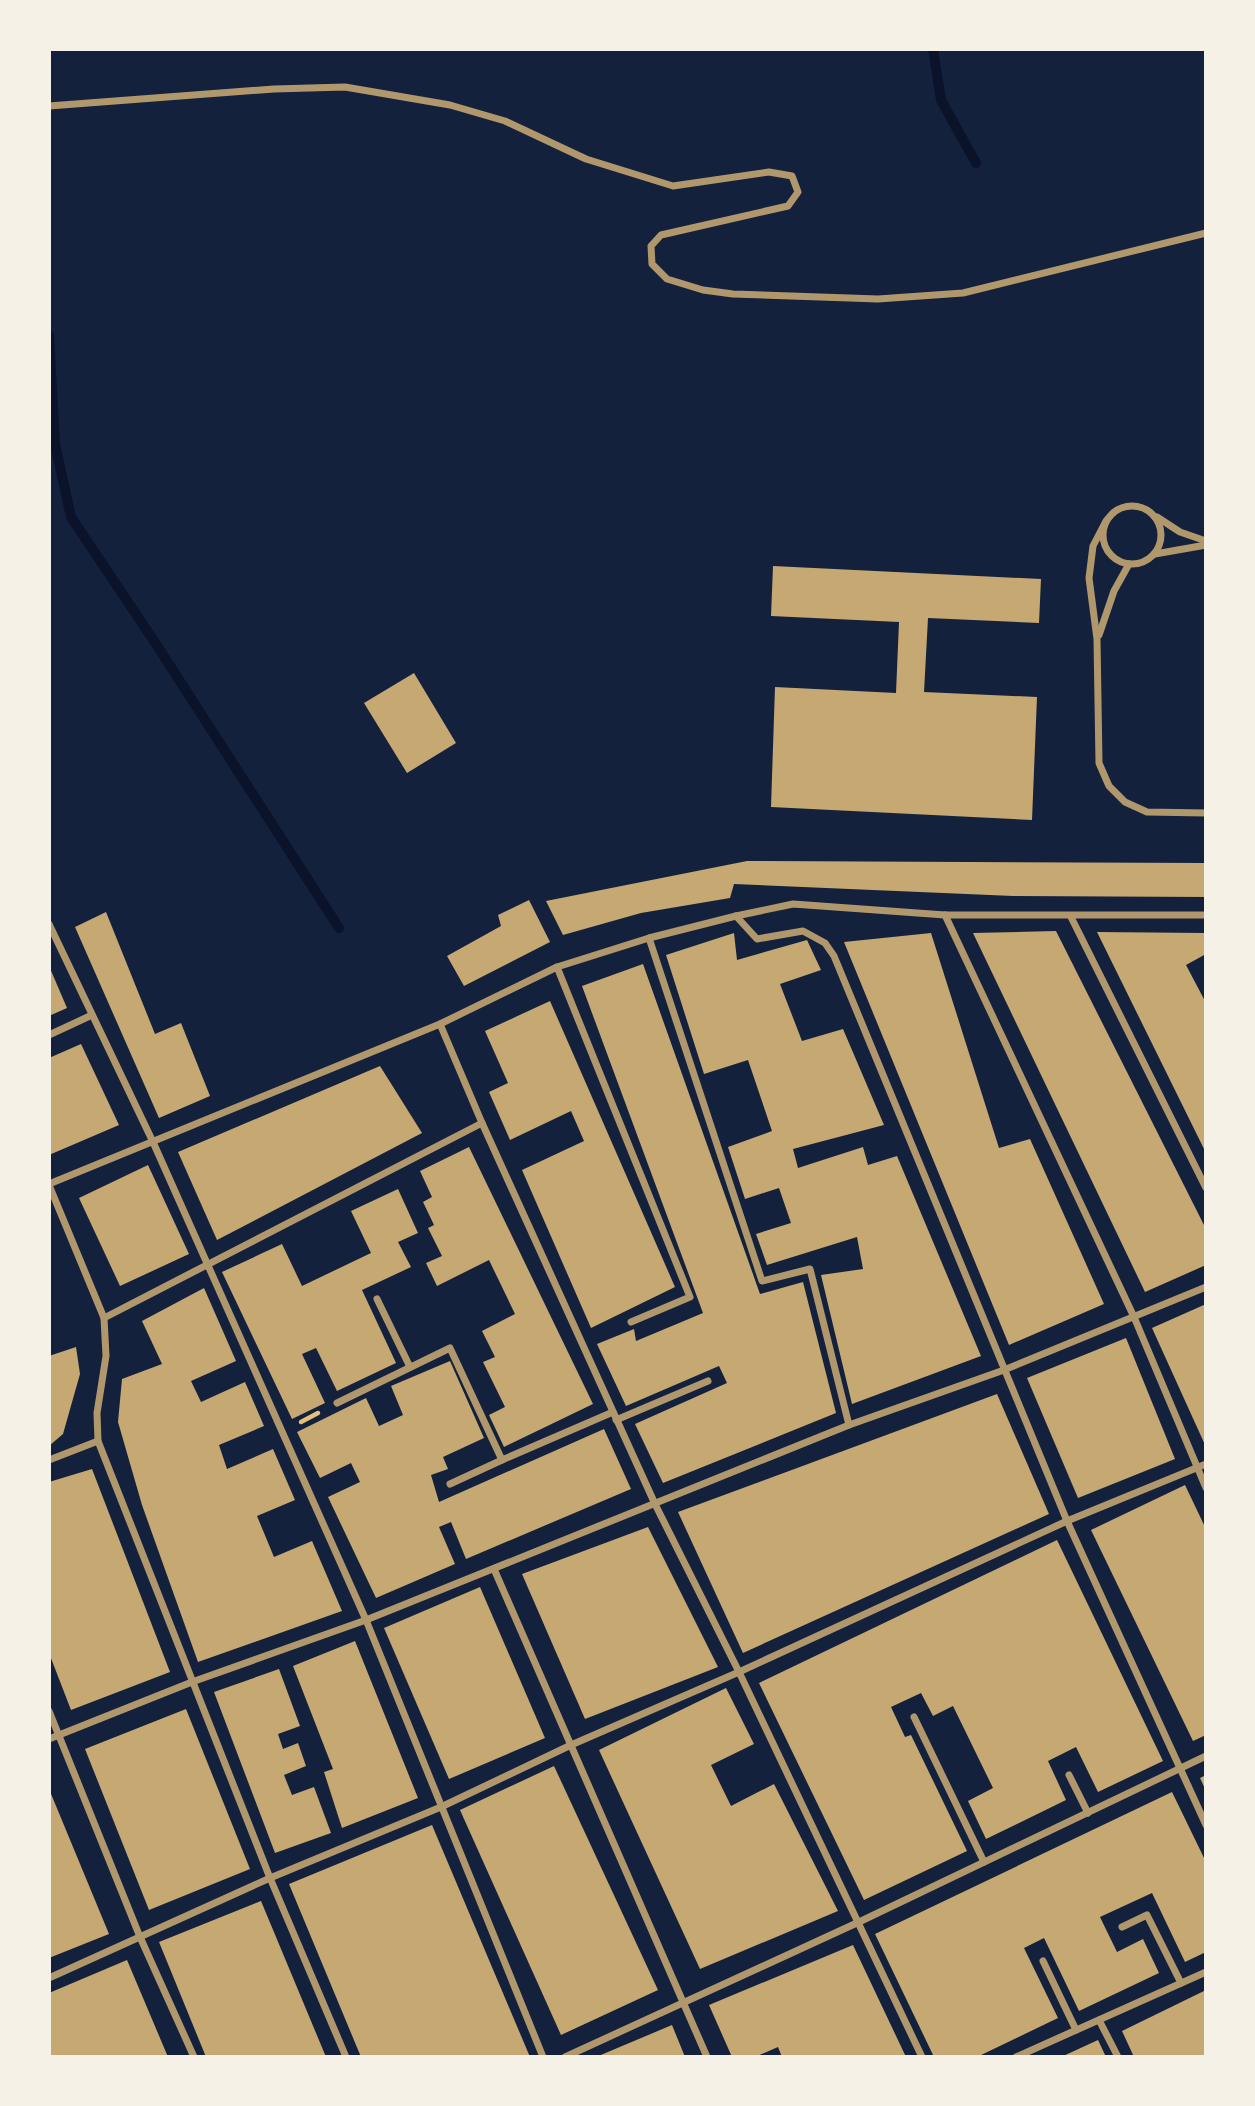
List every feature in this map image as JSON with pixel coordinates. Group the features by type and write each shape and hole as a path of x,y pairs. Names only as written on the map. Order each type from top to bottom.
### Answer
{"street":[{"path":"49,106 274,89 345,87 450,105 505,121 586,159 673,186 769,172 792,176 798,192 788,206 661,234 650,246 652,264 667,279 703,290 733,294 878,299 963,293 1206,233"},
{"path":"1206,543 1180,532 1138,505 1129,505 1120,508 1106,521 1093,546 1089,578 1097,639 1099,763 1109,786 1125,803 1147,812 1206,813"},
{"path":"1106,521 1104,540 1107,548 1120,561 1129,564 1148,560 1159,547 1161,530 1154,515"},
{"path":"1155,554 1206,543"},
{"path":"1097,639 1114,591 1129,564"},
{"path":"346,2057 270,1878 98,1441 97,1413 106,1356 104,1318 49,1185 440,1024 556,967 649,938 736,916 793,904 945,915 1206,915"},
{"path":"945,915 1134,1317 1206,1488"},
{"path":"736,916 757,939 803,930 825,943 834,956 1067,1521 1206,1825"},
{"path":"1071,917 1206,1188"},
{"path":"49,924 153,1142 366,1620 543,2057"},
{"path":"649,938 762,1280 810,1269 849,1425"},
{"path":"556,967 690,1297 631,1322"},
{"path":"49,1035 92,1015"},
{"path":"440,1024 482,1123 655,1504 739,1672 922,2057"},
{"path":"104,1318 482,1123"},
{"path":"49,1739 192,1682 366,1620 849,1425 1004,1370 1206,1287"},
{"path":"377,1298 410,1367"},
{"path":"337,1403 450,1348 502,1460"},
{"path":"450,1484 502,1460 708,1381"},
{"path":"49,1460 98,1441"},
{"path":"49,1978 270,1878 441,1807 571,1745 739,1672 1067,1521 1206,1464"},
{"path":"494,1569 706,2057"},
{"path":"49,1711 141,1937 194,2057"},
{"path":"914,1717 984,1862"},
{"path":"565,2057 859,1922 1206,1756"},
{"path":"1069,1775 1088,1813"},
{"path":"1122,1927 1147,1915 1181,1983"},
{"path":"1043,1961 1076,2030"},
{"path":"1016,2057 1206,1972"},
{"path":"1099,2020 1118,2057"}],"path":[{"path":"282,1432 337,1403"}],"building":[{"path":"773,566 1041,579 1039,623 928,618 924,692 1037,697 1032,820 771,807 775,687 896,693 899,622 771,616"},
{"path":"414,673 456,743 407,773 364,703"},
{"path":"747,861 1206,863 1206,897 1013,896 734,884 730,898 641,913 563,935 546,901"},
{"path":"529,900 550,942 464,986 447,956 501,926 498,915"},
{"path":"106,912 155,1034 181,1023 210,1096 159,1118 75,927"},
{"path":"1056,931 1206,1229 1206,1265 1145,1292 973,933"},
{"path":"1097,932 1206,933 1206,954 1186,965 1206,1003 1206,1153"},
{"path":"734,933 737,960 807,940 821,970 780,984 802,1041 843,1029 884,1125 793,1149 798,1168 863,1147 868,1165 897,1156 981,1356 852,1404 821,1275 863,1269 857,1237 767,1265 756,1234 791,1223 779,1188 745,1199 728,1147 772,1131 748,1060 704,1074 666,955"},
{"path":"931,933 999,1148 1030,1139 1104,1304 1009,1345 844,942"},
{"path":"643,964 760,1294 803,1282 836,1413 663,1483 635,1424 727,1383 719,1366 626,1406 597,1344 634,1329 636,1341 703,1313 582,986"},
{"path":"49,966 67,1008 49,1016"},
{"path":"550,1001 675,1287 591,1328 522,1170 584,1141 571,1111 510,1140 489,1092 508,1083 485,1031"},
{"path":"81,1044 119,1125 49,1155 49,1058"},
{"path":"380,1066 422,1133 217,1240 178,1152"},
{"path":"469,1147 593,1404 504,1447 489,1415 505,1407 483,1362 495,1357 482,1331 515,1314 489,1260 437,1286 426,1263 442,1256 428,1228 434,1225 423,1202 432,1197 420,1171"},
{"path":"148,1165 189,1254 120,1286 79,1198"},
{"path":"398,1189 418,1233 398,1242 411,1267 362,1290 396,1363 337,1391 316,1348 302,1354 325,1403 292,1419 222,1272 282,1244 302,1286 371,1253 351,1211"},
{"path":"204,1288 236,1361 191,1381 201,1402 245,1382 264,1426 219,1445 227,1469 273,1449 295,1500 257,1516 274,1557 312,1541 342,1611 198,1662 142,1505 118,1422 122,1379 162,1364 142,1321"},
{"path":"1206,1304 1206,1447 1152,1328"},
{"path":"1126,1338 1175,1459 1078,1498 1027,1378"},
{"path":"76,1347 80,1374 63,1434 49,1446 49,1356"},
{"path":"450,1361 484,1438 443,1457 448,1469 431,1475 439,1502 604,1429 631,1489 466,1559 451,1522 439,1527 455,1564 376,1598 328,1497 360,1482 351,1463 320,1478 297,1432 366,1398 379,1426 403,1415 391,1386"},
{"path":"997,1394 1049,1514 743,1653 678,1512"},
{"path":"92,1469 170,1672 71,1710 49,1653 49,1482"},
{"path":"1185,1485 1206,1529 1206,1735 1193,1741 1091,1530"},
{"path":"648,1527 718,1667 585,1719 522,1574"},
{"path":"1057,1540 1163,1761 1098,1792 1076,1747 1048,1761 1066,1800 986,1839 968,1801 993,1788 953,1706 933,1716 921,1693 891,1707 905,1737 911,1735 967,1851 864,1900 759,1683"},
{"path":"480,1587 545,1738 449,1779 384,1628"},
{"path":"355,1641 418,1798 342,1828 324,1772 333,1769 293,1666"},
{"path":"279,1669 300,1726 278,1734 283,1749 298,1743 306,1766 284,1775 292,1795 314,1787 331,1833 275,1853 214,1692"},
{"path":"726,1688 754,1744 711,1765 731,1806 774,1784 838,1911 700,1969 599,1750"},
{"path":"186,1709 250,1869 149,1910 85,1749"},
{"path":"554,1766 658,1990 561,2035 460,1810"},
{"path":"1206,1775 1206,1791 1200,1778"},
{"path":"49,1789 109,1934 49,1958"},
{"path":"1172,1792 1206,1862 1206,1952 1185,1962 1152,1893 1100,1917 1117,1952 1143,1939 1159,1973 1079,2011 1044,1938 1024,1948 1058,2018 977,2057 934,2057 875,1934"},
{"path":"432,1825 530,2057 361,2057 289,1884"},
{"path":"261,1901 326,2057 206,2057 159,1942"},
{"path":"853,1945 906,2057 782,2057 778,2047 755,2057 732,2057 709,2005"},
{"path":"127,1960 168,2057 49,2057 49,1993"},
{"path":"1206,1990 1206,2057 1134,2057 1122,2031"},
{"path":"672,2025 685,2057 596,2057"},
{"path":"1098,2040 1106,2057 1061,2057"}],"waterway":[{"path":"933,49 941,100 976,163"},
{"path":"49,335 55,444 71,517 339,928"}]}
